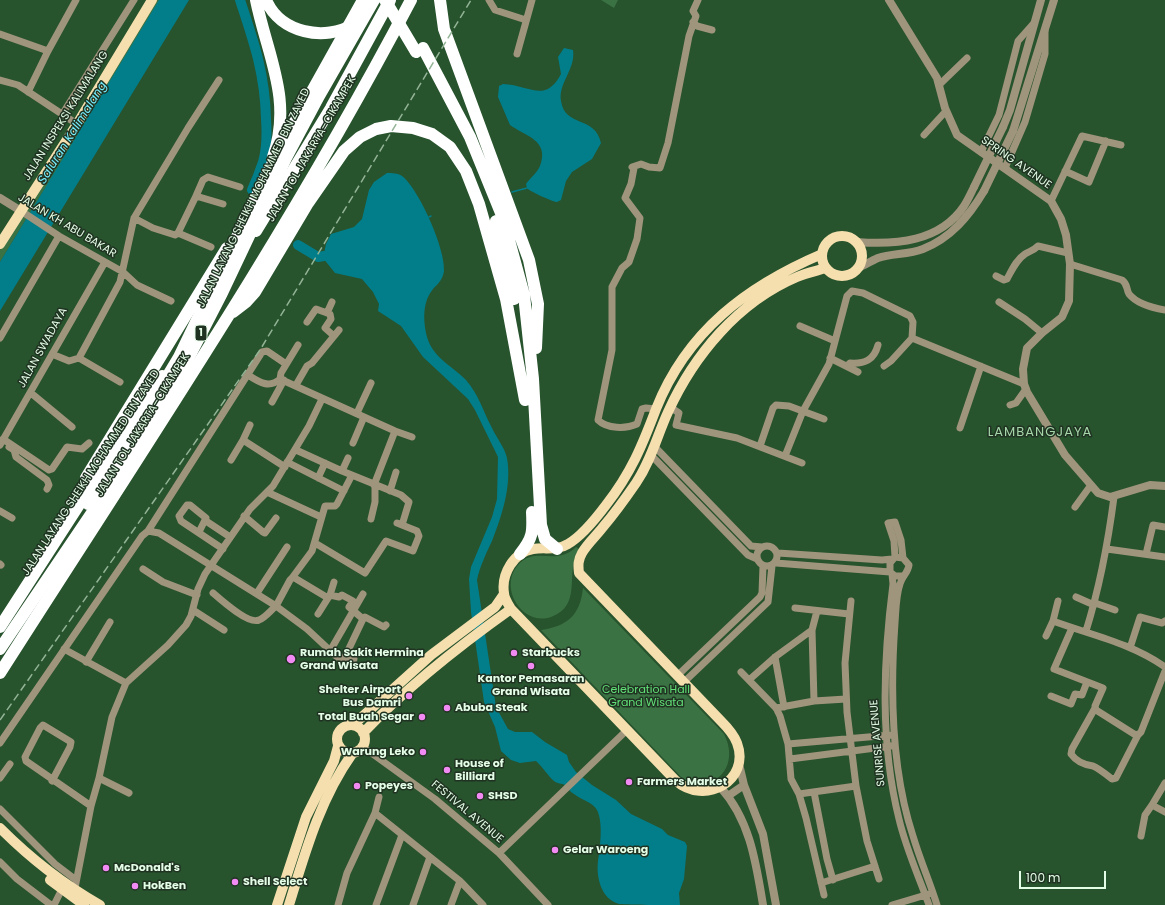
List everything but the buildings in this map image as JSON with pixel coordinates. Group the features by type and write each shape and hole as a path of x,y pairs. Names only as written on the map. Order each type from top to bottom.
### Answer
{"highway":[{"path":"30,581 96,461 247,215 267,172 281,127 281,108 274,64 256,0"},
{"path":"266,0 273,12 281,20 294,28 311,33 328,34 346,29 353,25 369,11 375,0"},
{"name":"JALAN LAYANG SHEIKH MOHAMMED BIN ZAYED","path":"0,637 115,463 179,357 277,154 363,0"},
{"name":"JALAN LAYANG SHEIKH MOHAMMED BIN ZAYED","path":"0,649 110,486 172,390 222,293 286,158 319,96 375,0"},
{"path":"385,0 420,50 470,137 503,218 524,295 532,379 541,525 545,539 557,549"},
{"name":"JALAN TOL JAKARTA–CIKAMPEK","path":"0,627 282,191 331,108 390,0"},
{"path":"394,0 420,50 468,151 494,212 514,298 524,369 525,400"},
{"name":"JALAN TOL JAKARTA–CIKAMPEK","path":"0,673 228,315 317,168 387,47 411,0"},
{"path":"440,0 444,29 529,260 538,304 532,379"},
{"path":"228,315 246,302 255,292 308,203 344,151 360,137 390,126 413,128 432,134 450,147 466,171 479,204 506,299 525,400 529,430 533,530 531,540 520,554"}],"main road":[{"name":"JALAN INSPEKSI KALIMALANG","path":"0,244 24,212 152,0"},
{"path":"840,236 849,237 857,242 862,255 858,268 851,274 842,276 833,274 826,268 822,254 825,245 836,237 840,236"},
{"path":"822,254 792,267 760,284 731,306 707,328 687,354 669,383 656,409 644,442 628,474 613,497 595,519 569,544 557,549 533,549 520,554 513,561 505,577 504,594 511,609 675,780 687,789 706,792 721,788 731,778 738,764 738,744 730,730 580,573 578,564 582,552 622,504 638,479 653,451 679,388 696,361 716,336 739,314 767,294 797,277 826,268"},
{"path":"289,905 293,873 306,817 334,761 338,746 337,739 339,732 345,727 353,726 431,655 495,606 504,594"},
{"path":"363,732 382,712 438,663 511,609"},
{"path":"431,655 438,663"},
{"path":"277,905 342,767 352,754 363,747 365,740 363,732 353,726"},
{"path":"338,746 344,752 352,754"},
{"path":"0,828 43,867 78,895"},
{"path":"0,836 23,858 62,889 100,905"}],"street":[{"path":"28,92 48,51 76,0"},
{"path":"63,113 134,0"},
{"path":"489,0 495,10 526,20"},
{"path":"517,54 532,0"},
{"path":"656,409 642,409 637,424 630,427 611,426 598,420 612,350 612,287 622,268 629,262 637,239 638,223 640,218 625,198 634,176 634,168 632,166 641,164 649,167 660,168 668,143 693,22 696,16 693,11 698,0"},
{"name":"SPRING AVENUE","path":"889,0 936,78 946,111 957,135 1051,201 1061,218 1070,264 1070,287 1066,310 1057,322 1042,333 1028,348 1024,362 1025,386"},
{"path":"857,242 898,243 919,238 936,231 952,220 964,206 1010,110 1040,0"},
{"path":"858,268 879,258 900,255 923,249 940,240 958,226 972,212 984,191 1013,131 1054,0"},
{"path":"693,22 697,26 712,30"},
{"path":"981,152 999,115 1018,41 1034,23"},
{"path":"1005,168 1025,122 1045,54 1046,27"},
{"path":"0,34 48,51"},
{"path":"939,85 967,58"},
{"path":"0,80 18,85 63,113 77,124"},
{"path":"52,354 68,361 79,358 116,293 123,272 134,218 188,128 220,80"},
{"path":"924,135 946,111"},
{"path":"1051,201 1082,136 1121,145"},
{"path":"1065,171 1089,182 1106,141"},
{"path":"178,233 203,180 208,177 240,187"},
{"path":"196,196 223,204"},
{"name":"JALAN KH ABU BAKAR","path":"0,198 24,212 59,236 123,272 137,285 170,301"},
{"path":"134,218 153,228 173,235 178,233 211,247"},
{"path":"0,338 59,236"},
{"path":"996,276 1004,280 1007,279 1019,260 1026,253 1033,252 1038,246 1068,253"},
{"name":"JALAN SWADAYA","path":"2,442 105,262"},
{"path":"1070,264 1122,280 1126,284 1129,294 1141,303 1165,310"},
{"path":"785,456 803,412 825,372 847,296 852,291 863,293 910,316 913,322 912,338 891,361 884,366"},
{"path":"327,313 332,302"},
{"path":"999,302 1025,319 1042,333"},
{"path":"296,385 307,366 312,363 336,333 326,328 332,317 327,313 316,309 307,322"},
{"path":"800,326 835,341"},
{"path":"912,338 981,366 1025,386 1065,455 1091,485 1102,495 1114,497 1150,484 1165,486"},
{"path":"272,402 282,379 281,373 298,345"},
{"path":"847,366 850,363 860,363 870,360 875,355 878,345"},
{"path":"0,743 142,536 148,532 264,351 286,364"},
{"path":"79,358 120,382"},
{"path":"830,358 858,372"},
{"path":"960,428 981,366"},
{"path":"248,375 266,384 275,384 282,379"},
{"path":"282,379 322,399 412,437"},
{"path":"357,413 371,383"},
{"path":"1010,405 1016,403 1025,386"},
{"path":"31,393 72,427"},
{"path":"78,895 91,806 99,778 112,717 126,684 179,634 186,625 193,610 200,584 210,565 223,549 244,516 256,502 274,486 296,450 322,399"},
{"path":"760,446 774,406 778,404 789,406 824,418"},
{"path":"670,407 679,413 676,425 737,438 802,463"},
{"path":"353,442 364,417"},
{"path":"231,460 250,425"},
{"path":"371,519 375,502 374,485 395,431"},
{"path":"243,440 286,465 318,478 344,492"},
{"path":"2,442 49,470 52,469 67,447 82,449 89,443"},
{"path":"2,442 14,450 16,457 47,480 49,485 47,489"},
{"path":"296,450 342,472 401,495 409,502 399,524 417,531 419,536 413,551 386,542 363,577 315,543"},
{"path":"653,451 751,546 772,547 778,554 882,560 903,558"},
{"path":"653,451 748,555 757,559 763,566 760,597 681,679"},
{"path":"342,472 348,458"},
{"path":"318,478 325,464"},
{"path":"390,491 396,472"},
{"path":"213,593 230,607 253,621 260,620 276,606 292,578 311,553 325,506 336,506 352,475"},
{"path":"1076,507 1091,485"},
{"path":"267,492 322,517"},
{"path":"1086,631 1107,549 1114,497"},
{"path":"223,549 179,518 185,506 190,505 195,508 205,516 206,521 230,538"},
{"path":"0,510 12,518"},
{"path":"244,516 263,532 265,532 276,518"},
{"path":"199,532 206,521"},
{"path":"763,566 774,564 891,573 903,576 908,570 909,565 903,558 901,540 895,522 888,523 894,541 894,558 889,567 891,573"},
{"path":"1146,554 1153,525 1165,527"},
{"path":"148,532 159,533 257,593 307,629 337,657 354,659"},
{"path":"257,593 287,547"},
{"path":"757,559 757,554 762,547"},
{"path":"1107,549 1165,557"},
{"path":"681,679 768,602 774,564 778,554"},
{"path":"143,570 163,582 197,595"},
{"name":"SUNRISE AVENUE","path":"891,573 885,664 888,746 899,818 904,839 929,905"},
{"name":"SUNRISE AVENUE","path":"903,576 899,585 895,623 893,684 896,745 907,814 937,905"},
{"path":"292,578 299,579 329,597 339,597 342,595 350,599 353,601 350,607 363,619"},
{"path":"318,614 329,597 334,582"},
{"path":"330,651 363,594"},
{"path":"1076,597 1115,610"},
{"path":"851,601 845,663 847,683 846,699 850,740 856,786 867,841 879,879"},
{"path":"1046,636 1053,621 1058,601"},
{"path":"795,608 849,614"},
{"path":"193,610 224,630"},
{"path":"814,701 812,630 817,611"},
{"path":"363,619 365,617 384,627 386,625"},
{"path":"1130,648 1140,617 1162,623 1165,621"},
{"path":"344,659 363,619"},
{"path":"1053,621 1086,631 1130,648 1144,654 1165,667"},
{"path":"86,662 110,622"},
{"path":"1072,628 1054,669 1103,688 1095,708 1072,749 1071,754 1083,764 1093,766 1112,779 1116,778 1138,735 1141,732 1165,671"},
{"path":"750,680 775,657 812,630"},
{"path":"64,649 126,684"},
{"path":"775,657 784,707"},
{"path":"740,672 750,680 776,708 780,716 788,744 791,779 799,794 824,895"},
{"path":"1051,696 1071,704 1075,694 1082,695 1087,682"},
{"path":"776,708 814,701 846,699"},
{"path":"1095,708 1098,712 1138,735"},
{"path":"52,781 70,747 71,742 43,725 40,728 25,760 52,781 91,806"},
{"path":"499,853 627,730"},
{"path":"788,744 850,740 895,735"},
{"path":"790,759 896,745"},
{"name":"FESTIVAL AVENUE","path":"363,747 435,799 499,853 548,905"},
{"path":"0,778 10,764"},
{"path":"738,764 744,785 763,834 776,905"},
{"path":"99,778 129,793"},
{"path":"1140,836 1145,815 1165,784"},
{"path":"728,796 744,785"},
{"path":"799,794 856,786"},
{"path":"721,788 735,805 748,836 763,905"},
{"path":"814,792 833,880"},
{"path":"338,905 347,873 374,812 379,797"},
{"path":"1152,805 1165,812"},
{"path":"0,809 55,864 78,895"},
{"path":"374,812 460,881 483,905"},
{"path":"376,905 402,835"},
{"path":"413,905 430,857"},
{"path":"0,862 17,879 53,905 62,889"},
{"path":"821,883 875,866"},
{"path":"451,905 460,881"},
{"path":"892,905 933,893"}],"green space":[{"path":"152,0 160,0 0,262 0,244"},
{"path":"601,0 618,0 614,8"},
{"path":"576,547 579,549 573,567 570,596 567,604 561,612 551,617 540,619 523,611 516,603 512,594 512,574 518,565 525,559 532,557 554,556 569,553"},
{"name":"Celebration Hall Grand Wisata","path":"583,588 724,734 728,745 729,756 727,766 722,774 715,780 706,783 695,783 683,779 541,630 558,626 571,618 579,606"}],"water":[{"path":"159,0 189,0 0,311 0,262"},
{"path":"564,48 573,50 573,57 562,88 561,101 564,109 568,115 574,119 593,128 598,134 601,143 592,159 572,172 566,181 561,200 557,202 541,196 527,188 526,184 540,166 542,150 539,145 529,136 510,125 498,97 499,86 503,84 536,91 543,91 549,88 555,83 561,74 558,57"},
{"path":"387,173 395,173 400,175 409,183 430,220 441,249 444,271 443,276 427,299 424,316 428,341 442,360 466,380 478,397 507,458 508,479 505,500 496,531 481,565 477,580 496,707 508,729 515,732 532,732 545,742 567,755 569,762 576,772 592,785 616,800 631,814 662,829 668,835 685,842 687,846 684,879 679,893 680,905 619,904 608,897 601,887 598,874 601,830 600,818 594,806 570,791 565,785 554,781 536,761 520,763 511,760 501,751 495,727 484,702 471,612 469,579 471,567 492,517 497,499 498,457 468,399 423,357 401,326 378,311 379,304 373,292 362,279 335,273 323,258 326,244 331,234 354,227 362,219 369,190 374,182"}],"waterway":[{"path":"240,0 258,58 265,103 267,135 265,151 262,165 252,190"},
{"path":"512,192 527,188"},
{"path":"298,245 318,257 324,256"}],"railway":[{"path":"0,720 260,350 471,0"}],"place":[{"name":"Starbucks","path":"514,653"},
{"name":"Rumah Sakit Hermina Grand Wisata","path":"291,659"},
{"name":"Kantor Pemasaran Grand Wisata","path":"531,666"},
{"name":"Shelter Airport Bus Damri","path":"409,696"},
{"name":"Abuba Steak","path":"447,708"},
{"name":"Total Buah Segar","path":"422,717"},
{"name":"Warung Leko","path":"423,752"},
{"name":"House of Billiard","path":"447,770"},
{"name":"Farmers Market","path":"629,782"},
{"name":"Popeyes","path":"357,786"},
{"name":"SHSD","path":"480,796"},
{"name":"Gelar Waroeng","path":"555,850"},
{"name":"McDonald's","path":"106,868"},
{"name":"Shell Select","path":"235,882"},
{"name":"HokBen","path":"135,886"}],"district":[{"name":"LAMBANGJAYA","path":"1040,433"}],"water label":[{"name":"Saluran Kalimalang","path":"73,133"}]}
